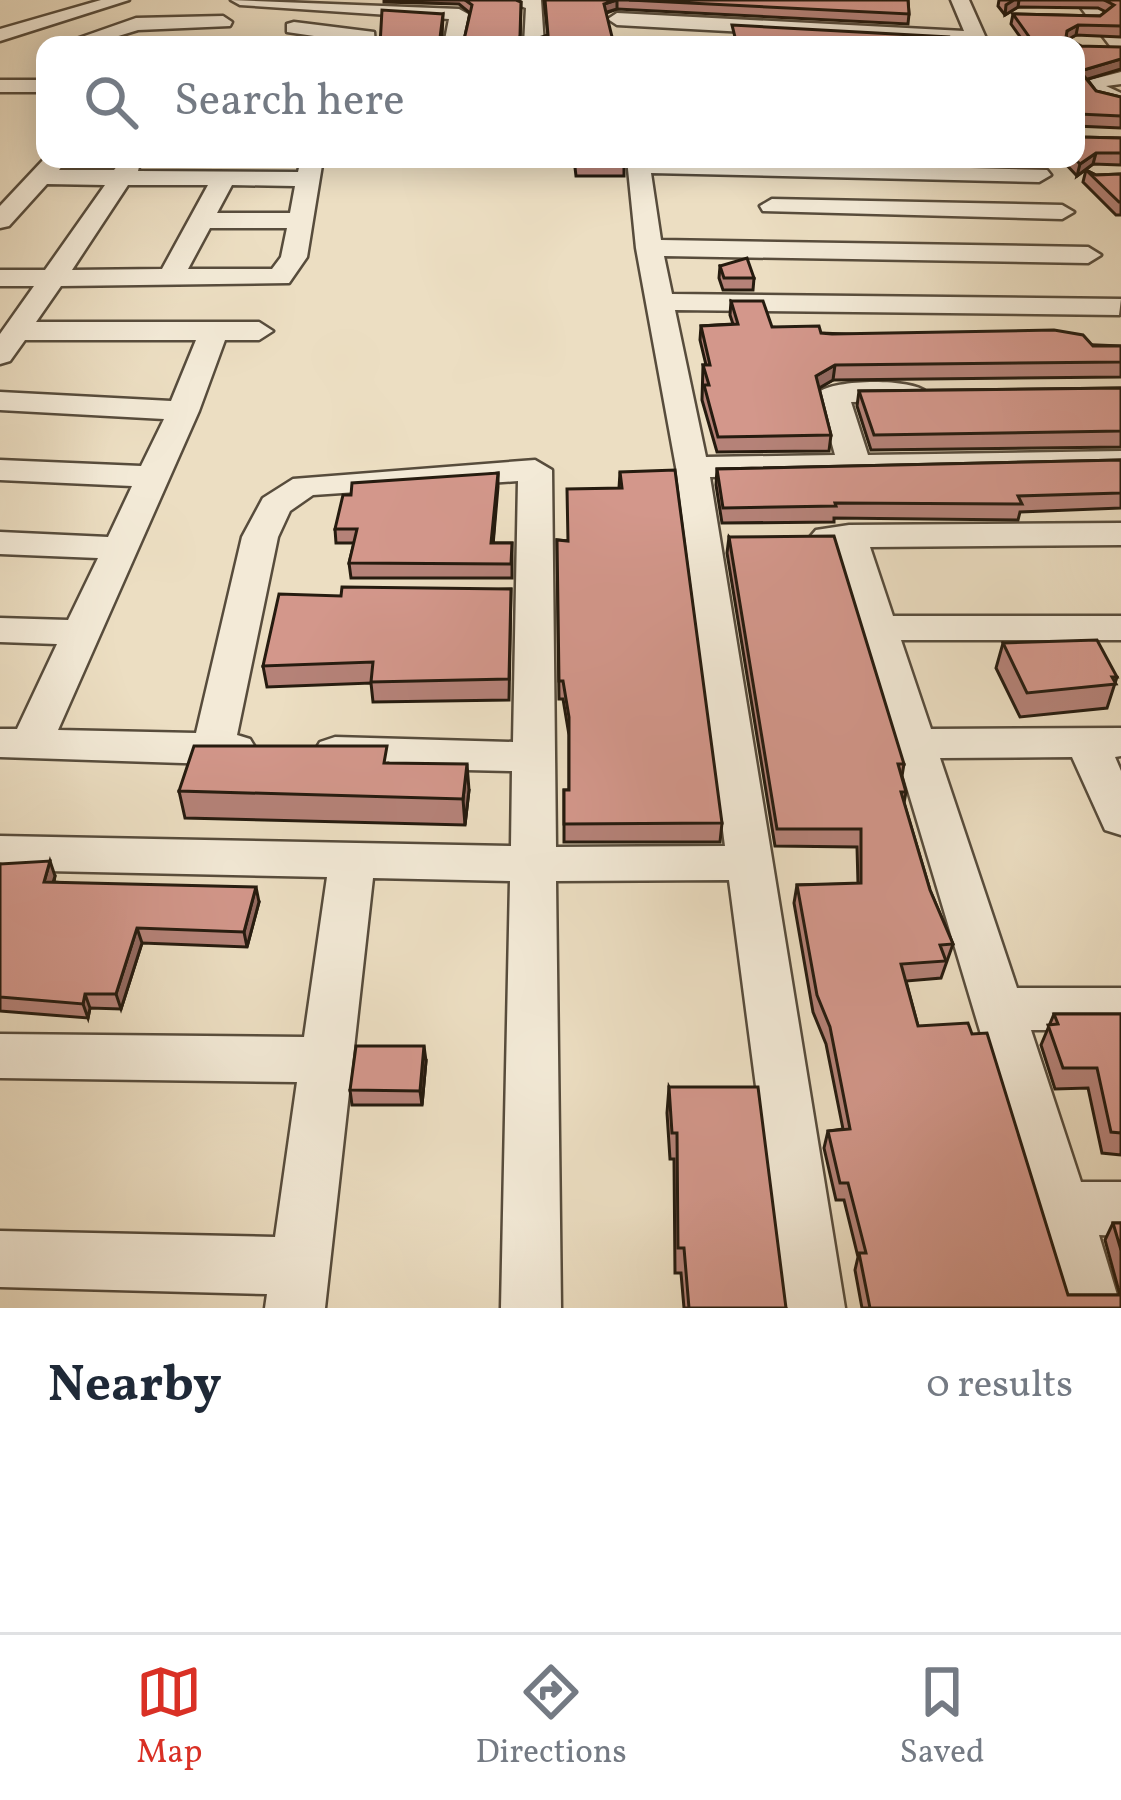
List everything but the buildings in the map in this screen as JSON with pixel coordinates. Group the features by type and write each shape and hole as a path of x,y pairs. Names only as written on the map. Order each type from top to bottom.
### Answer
{"street":[{"path":"0,35 120,0"},
{"path":"216,36 237,0 413,5 460,14 456,36"},
{"path":"513,0 535,4 534,36"},
{"path":"698,24 695,2 808,8"},
{"path":"304,4 290,36 367,36"},
{"path":"944,14 963,8 975,36"},
{"path":"615,10 804,36"},
{"path":"1087,11 1121,47"},
{"path":"98,36 136,24 223,22"},
{"path":"1098,46 1121,47"},
{"path":"0,50 22,50"},
{"path":"1114,78 1092,82 1102,94 1121,100"},
{"path":"0,86 36,86"},
{"path":"0,221 48,168 127,169 224,180 312,169 289,270 280,277 0,278"},
{"path":"640,168 649,248 692,466 815,1308"},
{"path":"730,168 943,168"},
{"path":"1035,168 1120,308"},
{"path":"0,355 127,169"},
{"path":"761,170 783,250"},
{"path":"170,278 224,180"},
{"path":"772,206 1062,212"},
{"path":"201,221 302,220"},
{"path":"649,248 1088,256"},
{"path":"660,302 1120,308"},
{"path":"19,331 260,331"},
{"path":"214,331 184,411 82,633 15,744 532,757"},
{"path":"854,463 833,393 944,392"},
{"path":"0,401 184,411"},
{"path":"692,466 1121,461"},
{"path":"0,470 153,477"},
{"path":"213,749 260,538 275,505 304,486 535,470 531,1308"},
{"path":"786,537 1121,534"},
{"path":"849,536 1093,1308"},
{"path":"702,539 744,538"},
{"path":"0,543 121,548"},
{"path":"487,594 534,594"},
{"path":"878,628 1121,628"},
{"path":"0,630 82,633"},
{"path":"915,744 1104,742 1121,819"},
{"path":"0,854 531,864 749,863"},
{"path":"0,1259 298,1287 352,861"},
{"path":"999,1009 1121,1009"},
{"path":"0,1056 327,1060"},
{"path":"1061,1208 1121,1209"}]}
